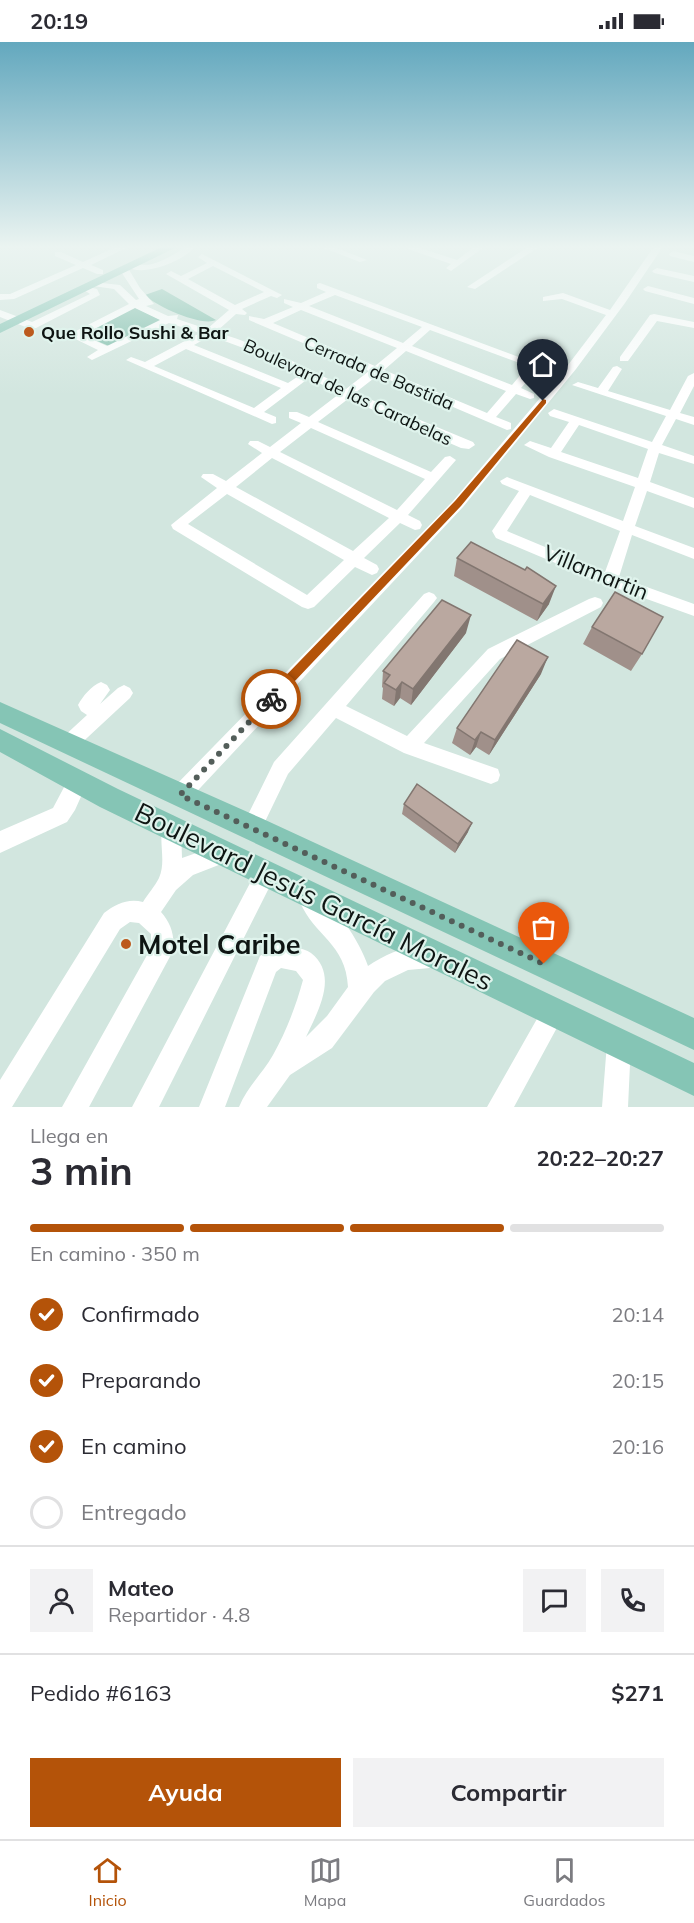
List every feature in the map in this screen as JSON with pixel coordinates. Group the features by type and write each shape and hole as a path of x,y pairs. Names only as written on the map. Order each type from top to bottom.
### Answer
{"main road":[{"path":"10,311 35,305 53,295"},
{"path":"10,311 51,300 57,295"},
{"path":"0,329 10,311 63,295"},
{"name":"Boulevard Jesús García Morales","path":"0,712 694,1034"},
{"name":"Boulevard Jesús García Morales","path":"0,740 171,828 443,957 694,1080"}],"street":[{"path":"17,295 11,297 10,311 30,326 95,295"},
{"name":"Boulevard de las Carabelas","path":"129,295 173,318 212,330 250,346 465,445 470,445 470,441 455,431 350,391"},
{"path":"108,350 69,333 140,302 137,295"},
{"path":"209,295 235,309"},
{"path":"146,366 187,346 212,330 235,309 266,295"},
{"path":"276,295 300,308 530,396"},
{"path":"264,323 327,295"},
{"path":"340,295 550,371"},
{"path":"180,795 458,504 572,367 626,295"},
{"path":"672,295 694,301"},
{"path":"546,299 563,296 612,315"},
{"name":"Cerrada de Bastida","path":"235,309 249,317 507,426"},
{"path":"601,392 654,317 694,325"},
{"path":"92,357 173,318"},
{"path":"428,327 376,371 272,453 180,521 178,525 304,602 310,601 398,517 450,460"},
{"path":"187,346 290,387"},
{"path":"131,360 272,420"},
{"path":"488,419 534,366"},
{"path":"256,412 301,379"},
{"path":"610,580 655,447 692,381"},
{"path":"578,385 694,421"},
{"path":"554,413 694,460"},
{"path":"293,415 433,478"},
{"path":"553,454 576,420"},
{"path":"254,444 415,525"},
{"path":"530,446 694,503"},
{"path":"208,477 372,568"},
{"path":"507,481 694,554"},
{"name":"Villamartin","path":"527,489 499,531 501,534 610,580 694,610"},
{"path":"252,827 281,768 429,598"},
{"path":"410,747 428,724 494,654 595,603"},
{"path":"101,690 87,705 101,714"},
{"path":"68,744 124,693"},
{"path":"334,708 410,747 491,775"},
{"path":"0,843 20,831 60,814 78,781"},
{"path":"147,915 169,880 172,864 171,828"},
{"path":"169,880 200,858 224,853"},
{"path":"145,1107 266,873"},
{"path":"298,889 330,923 351,952 361,978 360,988"},
{"path":"0,1103 112,921 119,914 128,910 147,915 163,929 165,941 162,951 75,1107"},
{"path":"212,1107 268,964 278,956 303,961 315,978 308,1006 281,1066 252,1107"},
{"path":"281,1066 323,1039 360,988 393,963 410,957 443,957"},
{"path":"500,1107 554,1011"},
{"path":"615,1107 619,1043"}],"green space":[{"path":"145,295 172,295 216,320 200,321 190,318 158,305"},
{"path":"134,307 163,321 109,346 80,334"}],"building":[{"path":"471,542 525,570 527,567 556,586 543,604 457,558"},
{"path":"615,592 663,617 642,654 592,627"},
{"path":"442,600 471,615 413,689 402,682 396,690 384,683 390,675 383,671"},
{"path":"517,640 548,657 495,740 481,732 475,740 457,728"},
{"path":"417,784 472,823 458,844 404,804"}],"way so far":[{"path":"271,699 180,795 544,964"}],"place":[{"name":"Que Rollo Sushi & Bar","path":"29,332"},
{"name":"Motel Caribe","path":"126,944"}],"route":[{"path":"271,699 458,504 543,401"}]}
